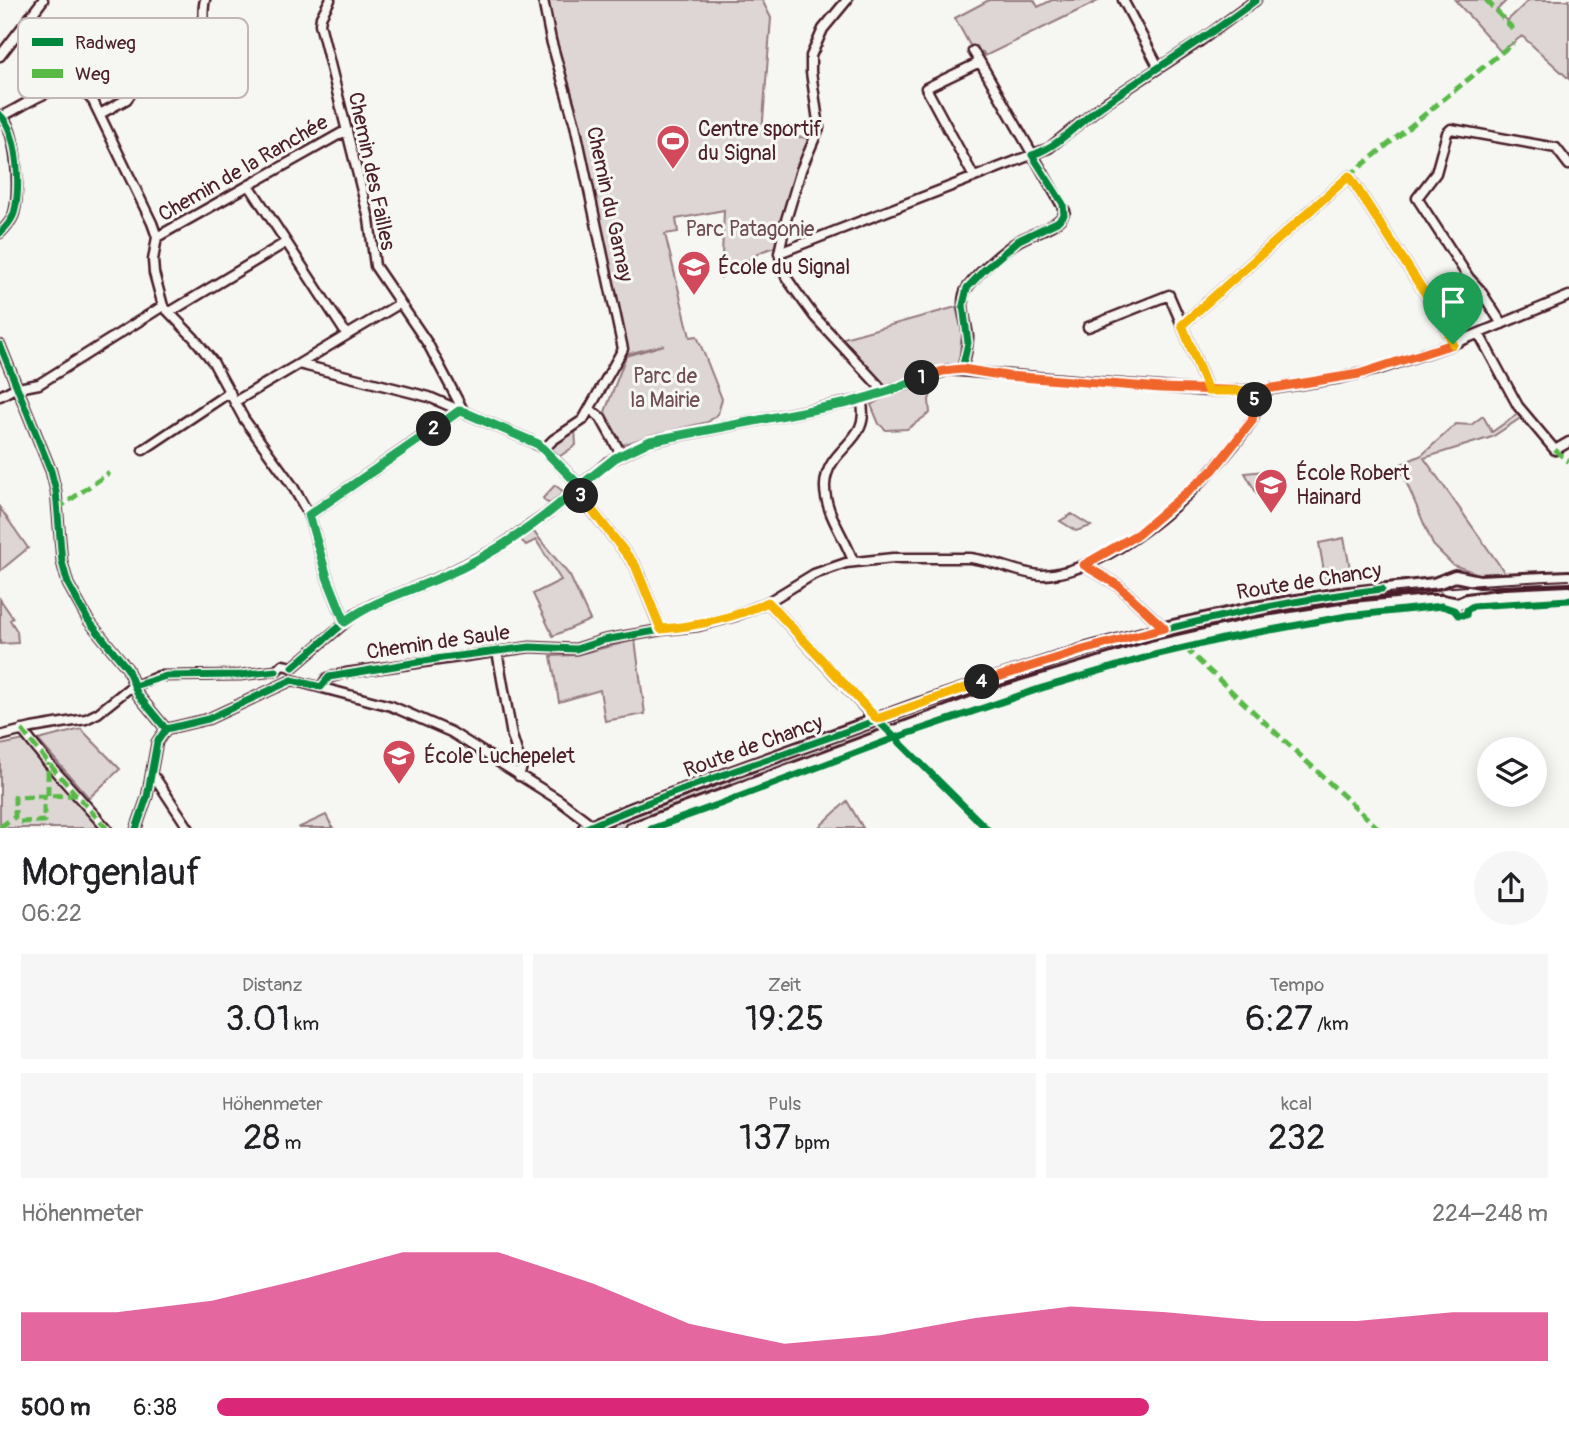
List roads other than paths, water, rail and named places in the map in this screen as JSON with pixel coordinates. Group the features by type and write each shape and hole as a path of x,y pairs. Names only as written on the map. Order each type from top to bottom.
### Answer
{"main road":[{"name":"Route de Chancy","path":"590,827 1014,671 1164,628 1295,601 1426,585 1455,576 1466,580 1486,581 1569,577"},
{"path":"1447,580 1443,590 1448,602"},
{"path":"1466,580 1471,590 1467,600"},
{"name":"Route de Chancy","path":"631,828 929,717 1036,680 1122,655 1226,630 1309,614 1394,603 1458,604 1467,600 1505,595 1569,592"}],"street":[{"path":"29,18 43,0"},
{"path":"203,18 205,0"},
{"name":"Chemin des Failles","path":"330,0 320,24 369,219 374,266 428,344 462,411"},
{"name":"Chemin du Gamay","path":"543,0 551,40 575,125 623,344 621,353 580,424 553,440 544,449"},
{"path":"847,0 827,22 813,51 811,72 819,128 801,170 779,253 786,277 814,316 878,385 882,393"},
{"path":"1123,0 1159,68"},
{"path":"779,253 1049,148 1104,103 1256,0"},
{"path":"0,56 18,33"},
{"path":"962,369 968,342 964,305 967,288 1019,240 1056,222 1064,215 1063,204 973,51"},
{"path":"974,177 926,88 980,62"},
{"path":"0,233 13,217 18,185 15,155 7,123 1,116 35,98"},
{"path":"90,98 100,114 102,124 157,237 154,273 167,309 213,362 244,419 292,485 309,515 327,577 345,622"},
{"path":"100,114 128,98"},
{"path":"1502,324 1417,198 1436,173 1447,133 1451,129 1556,148 1569,164"},
{"name":"Chemin de la Ranchée","path":"157,237 347,130"},
{"path":"1182,325 1349,176 1443,321 1453,344"},
{"path":"249,185 347,335"},
{"path":"0,397 17,389 40,384 285,243"},
{"path":"1088,327 1169,295 1208,391"},
{"path":"293,667 345,622 374,604 484,556 518,535 621,454 650,441 861,400 936,373 962,369 1007,376 1208,391 1254,391 1359,374 1453,344 1569,296"},
{"path":"236,401 399,304"},
{"path":"1479,334 1518,406 1555,450 1569,442"},
{"path":"0,345 51,471 56,491 60,552 65,577 88,620 127,668 138,695 166,729"},
{"path":"299,364 420,394 544,449 578,488 635,565 661,629"},
{"name":"Chemin de Saule","path":"321,687 327,678 346,673 530,647 576,649 604,640 661,629 698,626 768,602 814,574 852,561 970,558 1042,575 1084,565 1138,534 1213,470 1252,421 1255,412 1254,391"},
{"path":"144,450 230,393"},
{"path":"852,561 827,502 825,483 832,463 859,430 864,416 861,400"},
{"path":"590,409 601,418 621,454"},
{"path":"309,515 462,411"},
{"path":"1084,565 1119,586 1164,628"},
{"path":"768,602 869,714 866,724"},
{"path":"497,651 509,719 522,767 519,776"},
{"path":"0,736 72,723 92,716 134,686 166,676 240,675 276,671 282,664 293,667"},
{"path":"135,828 149,789 157,742 166,729 208,719 288,681 295,675 293,667"},
{"path":"276,671 277,679 372,700 412,714 458,736 559,800 590,827"},
{"path":"22,730 99,824 107,828"},
{"path":"152,775 189,828"},
{"path":"149,789 166,794"}],"tram line":[{"path":"602,828 889,719 1036,668 1110,646 1233,617 1376,594 1569,580"}],"place":[{"name":"Centre sportif du Signal","path":"673,171"},
{"name":"École du Signal","path":"694,297"},
{"name":"École Robert Hainard","path":"1271,515"},
{"name":"École Luchepelet","path":"399,786"}],"park label":[{"name":"Parc Patagonie","path":"750,229"},
{"name":"Parc de la Mairie","path":"665,388"}]}
